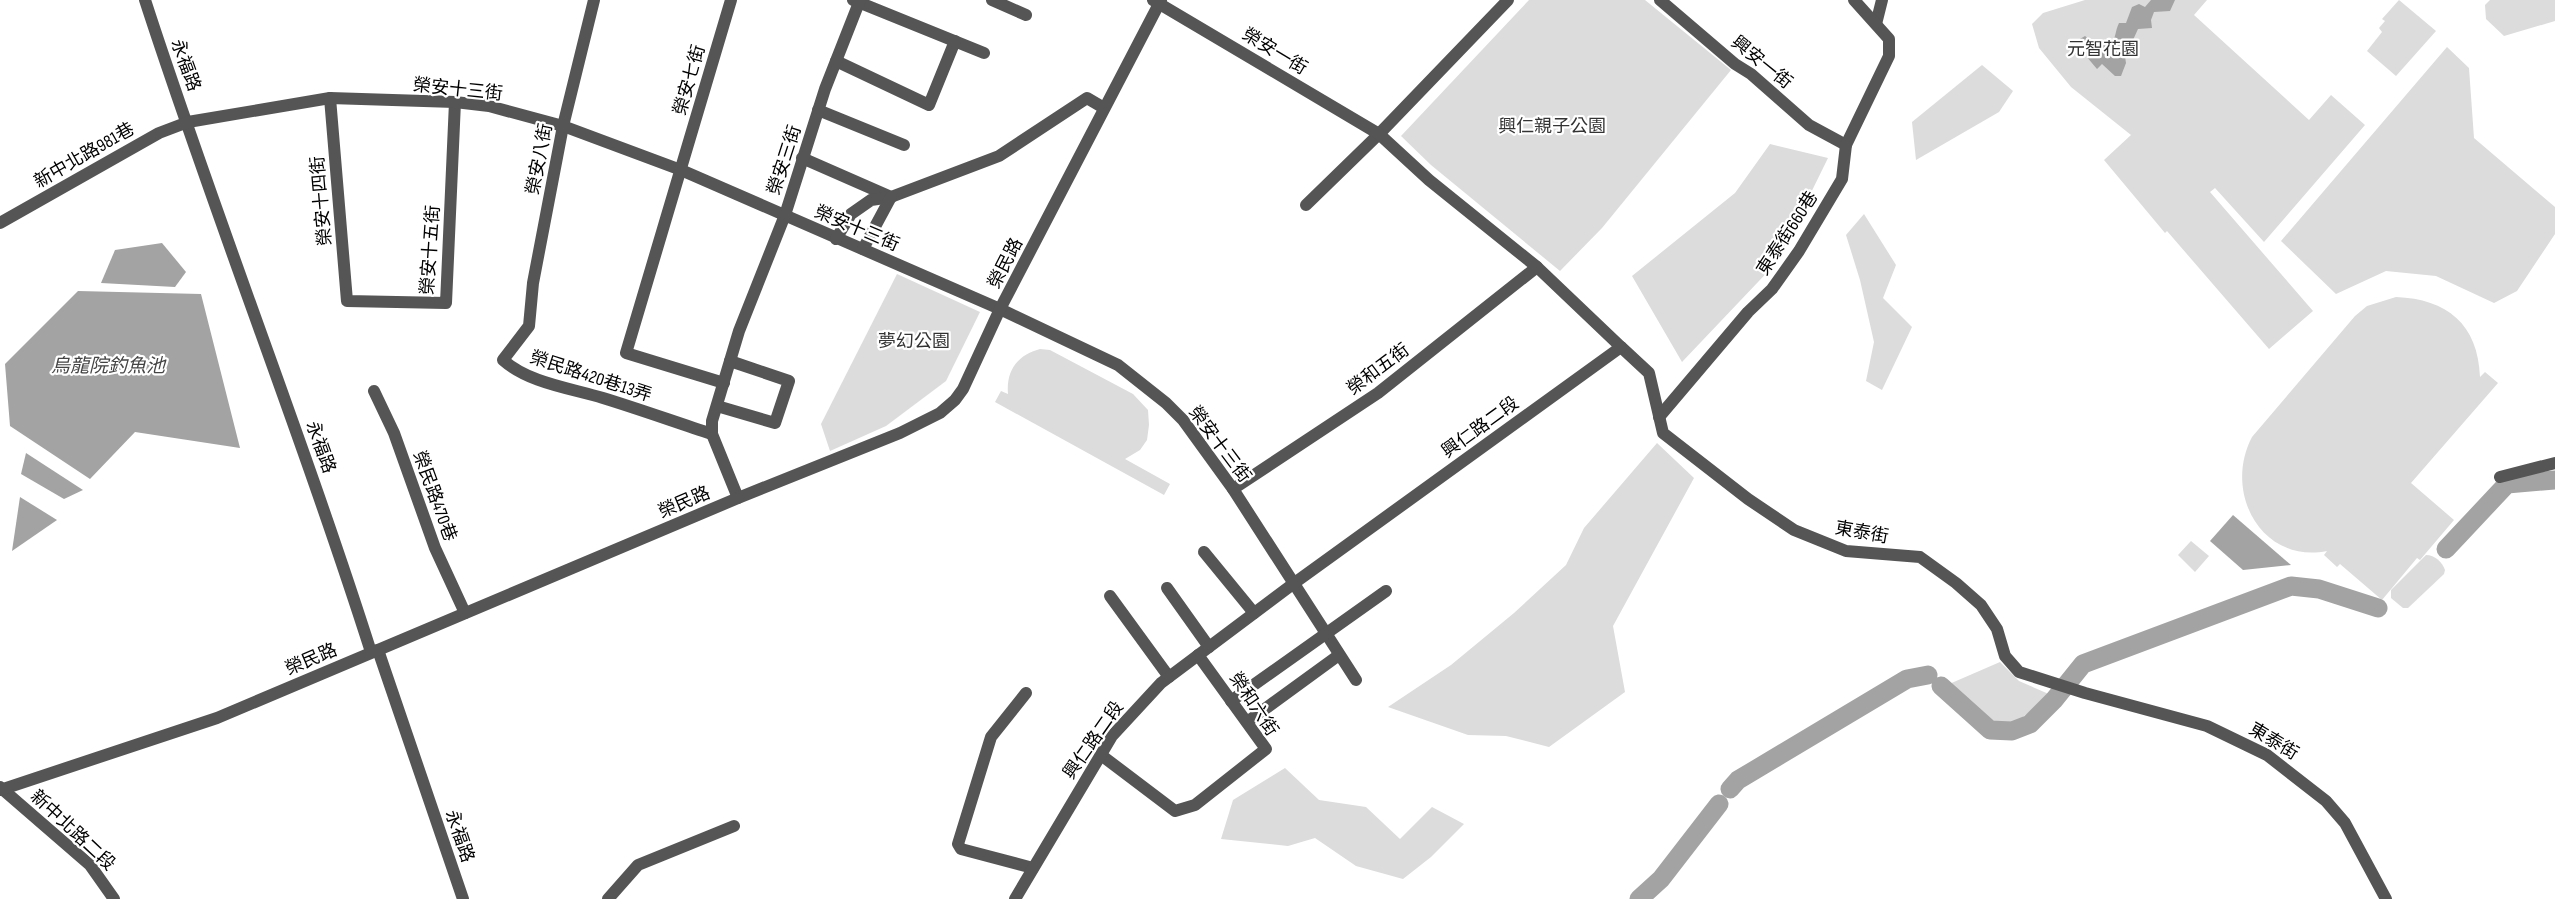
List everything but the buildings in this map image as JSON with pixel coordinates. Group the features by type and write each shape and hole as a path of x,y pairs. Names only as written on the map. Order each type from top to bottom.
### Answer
{"street":[{"name":"永福路","path":"145,0 245,291 329,520 370,652 378,650 463,899"},
{"name":"榮安八街","path":"529,326 533,283 563,126 594,0"},
{"name":"榮安七街","path":"724,382 626,353 731,0"},
{"path":"992,0 1026,15"},
{"path":"1306,205 1379,134 1508,0"},
{"name":"興安一街","path":"1660,0 1677,5 1735,64 1752,74 1809,125 1846,146"},
{"path":"1854,0 1876,24"},
{"path":"1876,24 1882,0"},
{"path":"858,1 984,53"},
{"name":"榮安三街","path":"712,434 717,406 739,331 784,216 818,110 858,1"},
{"name":"榮安一街","path":"1158,1 1379,134"},
{"name":"榮民路","path":"1,789 217,718 738,498 900,433 940,413 955,400 963,388 1000,310 1158,1"},
{"name":"東泰街660巷","path":"1659,417 1748,312 1772,289 1799,250 1842,179 1846,146 1889,56 1890,39 1876,24"},
{"path":"836,61 929,105 955,41"},
{"name":"榮安十三街","path":"188,122 330,98 455,102 489,106 563,126 681,170 1095,352 1118,365 1166,403 1183,420 1233,489 1356,680"},
{"name":"榮安十四街","path":"330,98 347,301"},
{"path":"836,239 851,214 871,200 891,197 999,156 1088,98 1104,108"},
{"name":"榮安十五街","path":"347,301 446,304 455,102"},
{"path":"818,110 904,145"},
{"name":"新中北路981巷","path":"0,223 159,132 188,122"},
{"path":"1379,134 1430,180 1537,268 1621,347"},
{"path":"802,158 891,197"},
{"path":"863,249 891,197"},
{"name":"榮和五街","path":"1233,489 1378,393 1537,268"},
{"name":"榮民路420巷13弄","path":"529,326 503,360 511,367 535,378 605,398 712,434"},
{"name":"東泰街","path":"1621,347 1649,372 1663,433 1748,499 1794,530 1846,551 1920,557 1956,582 1981,605 1997,629 2005,656 2020,672 2085,693 2207,726 2267,755 2326,801 2345,823 2386,899"},
{"name":"興仁路二段","path":"1015,899 1112,736 1135,709 1169,677 1293,584 1621,347"},
{"path":"717,406 775,423 789,381 730,361"},
{"name":"榮民路470巷","path":"374,390 394,433 435,548 465,613"},
{"path":"712,434 738,498"},
{"path":"2500,477 2555,463"},
{"path":"1204,552 1254,613"},
{"path":"1167,588 1209,647"},
{"path":"1231,701 1386,591"},
{"path":"1110,596 1169,677"},
{"name":"榮和六街","path":"1101,755 1175,811 1195,805 1266,749 1198,655"},
{"path":"1247,722 1339,655"},
{"path":"1026,693 991,737 958,844 961,849 1033,868"},
{"name":"新中北路二段","path":"1,789 90,865 114,899"},
{"path":"608,899 638,865 734,826"}],"green space":[{"name":"興仁親子公園","path":"1529,0 1645,0 1731,70 1602,228 1560,271 1431,165 1401,136"},
{"name":"元智花園","path":"2085,0 2207,0 2194,15 2309,120 2331,95 2365,125 2264,242 2215,188 2210,192 2313,311 2269,349 2167,231 2165,233 2104,160 2131,135 2071,87 2039,48 2032,24 2043,13"},
{"path":"2399,0 2436,31 2396,76 2367,51 2382,32 2379,28 2385,21 2382,19"},
{"path":"2490,0 2555,0 2555,21 2504,36 2486,19 2485,5"},
{"path":"2447,47 2469,68 2474,138 2555,207 2555,234 2517,291 2494,303 2436,276 2386,271 2336,294 2281,241"},
{"path":"1982,65 2013,91 1999,112 1916,160 1912,122"},
{"path":"1770,144 1828,158 1777,262 1682,362 1632,276 1735,193"},
{"path":"1864,214 1896,265 1883,298 1912,327 1882,390 1866,381 1874,342 1860,280 1846,235"},
{"name":"夢幻公園","path":"897,274 980,312 946,381 886,426 830,451 821,424"},
{"path":"2396,297 2430,303 2444,309 2456,318 2466,329 2473,342 2478,358 2480,377 2485,372 2498,383 2411,483 2454,520 2420,560 2417,558 2382,600 2340,564 2337,567 2324,555 2327,551 2304,552 2283,546 2267,535 2254,520 2246,501 2242,480 2244,458 2252,437 2355,316 2367,306"},
{"path":"1040,349 1050,350 1133,394 1148,410 1147,440 1140,450 1125,459 1170,484 1164,495 995,402 1001,391 1008,394 1011,371 1019,360 1025,355"},
{"path":"1657,443 1694,478 1613,626 1625,692 1549,747 1506,736 1468,735 1388,707 1451,665 1514,613 1566,565 1584,528"},
{"path":"2191,541 2209,556 2195,572 2178,555"},
{"path":"2426,555 2432,556 2442,564 2445,570 2444,574 2408,608 2403,608 2391,598 2391,590"},
{"path":"2000,662 2019,681 2051,695 2006,730 1965,711 1940,688"},
{"path":"1285,768 1319,800 1366,807 1400,839 1432,807 1464,824 1431,857 1403,879 1356,866 1315,838 1288,846 1221,839 1233,800"}],"water":[{"path":"2151,0 2175,0 2170,11 2154,12 2151,20 2152,28 2138,29 2133,40 2137,44 2124,50 2126,63 2121,76 2115,76 2102,64 2097,69 2086,56 2075,54 2073,43 2085,36 2093,42 2111,45 2119,23 2126,23 2132,7 2139,4 2145,7"},
{"path":"162,243 186,272 175,287 101,283 115,250"},
{"name":"烏龍院釣魚池","path":"78,291 201,294 240,448 135,432 90,479 10,426 5,364"},
{"path":"26,453 83,490 64,499 21,474"},
{"path":"20,497 57,520 12,551"},
{"path":"2233,515 2291,565 2243,570 2210,541"}],"waterway":[{"path":"2446,549 2507,484 2555,480"},
{"path":"1941,686 1990,730 2012,731 2030,724 2054,700 2083,664 2291,586 2319,589 2378,608"},
{"path":"1730,789 1738,780 1907,679 1928,675"},
{"path":"1639,899 1661,879 1719,804"}]}
